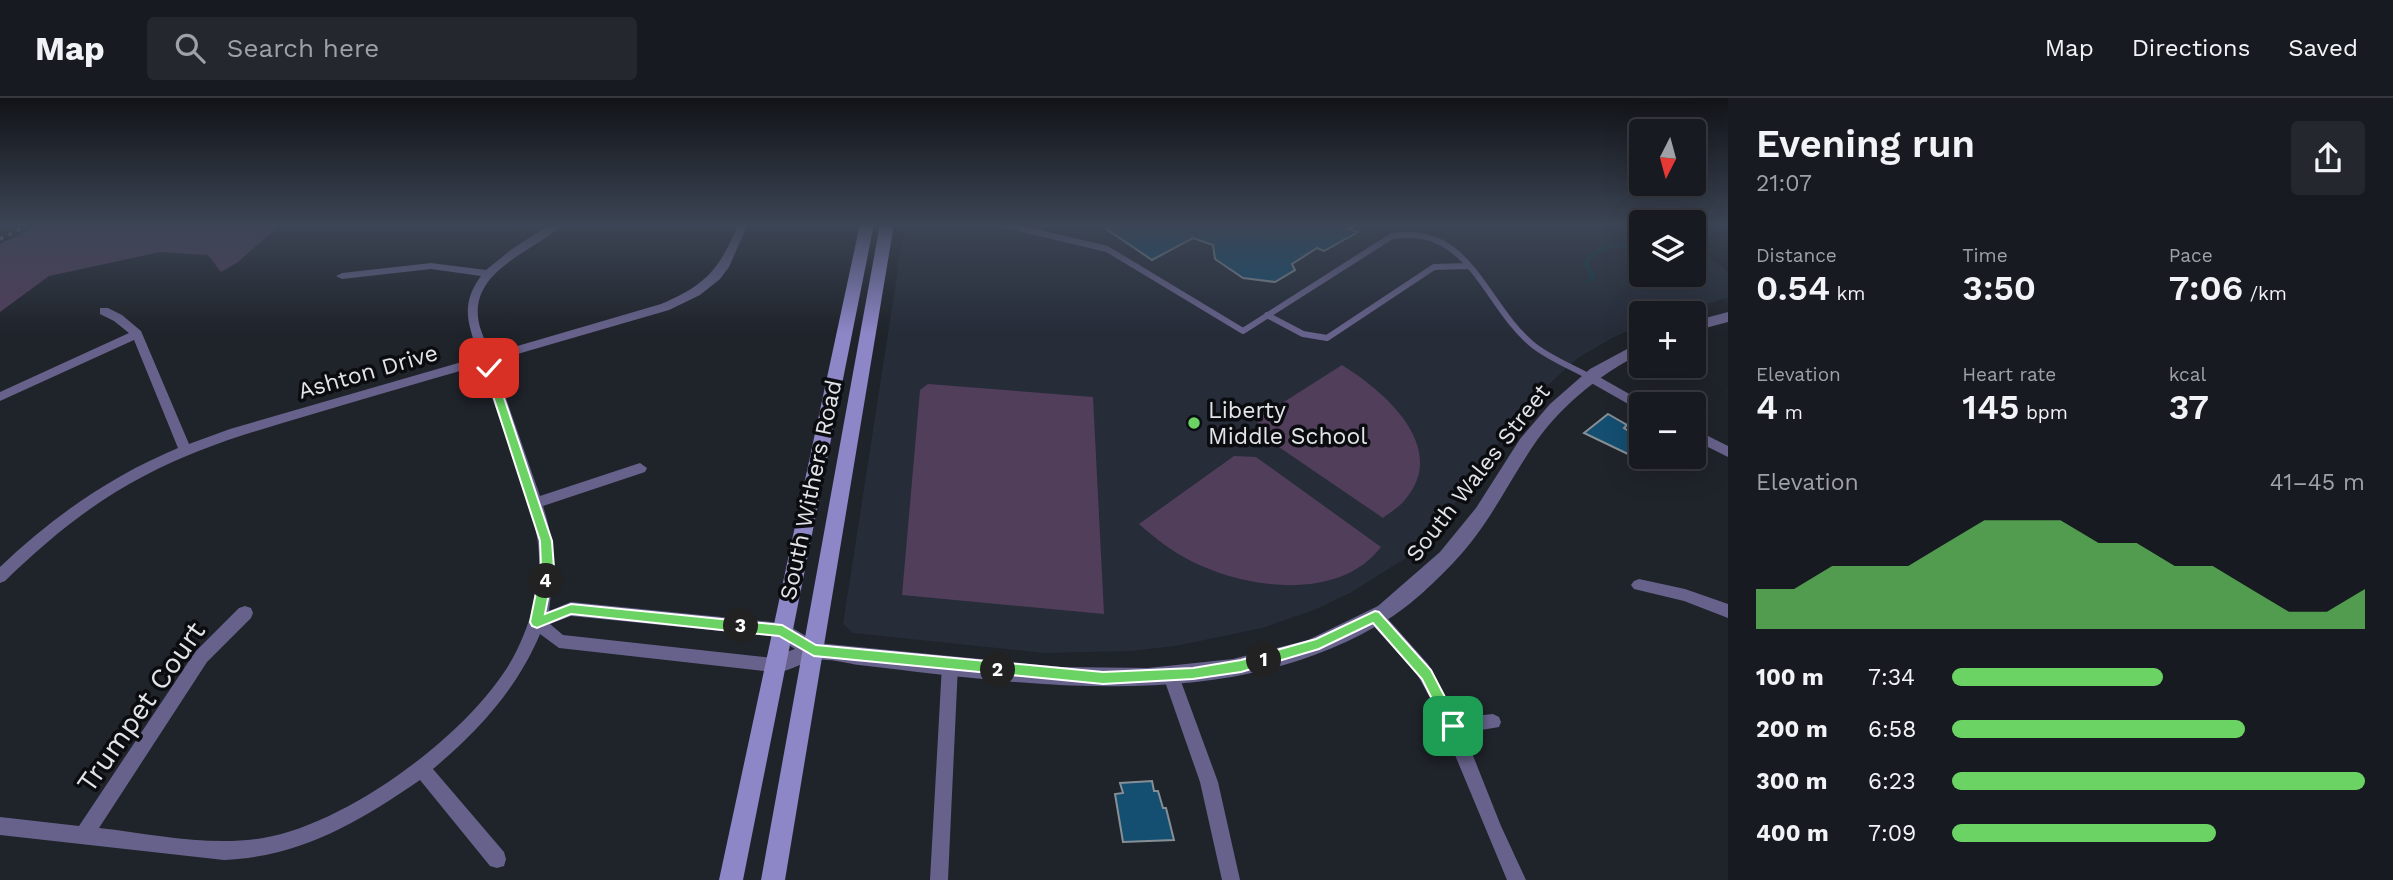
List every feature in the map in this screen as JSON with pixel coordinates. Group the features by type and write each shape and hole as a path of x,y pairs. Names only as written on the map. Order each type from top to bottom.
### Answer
{"main road":[{"name":"South Withers Road","path":"731,880 859,260"},
{"name":"South Withers Road","path":"773,880 881,260"}],"street":[{"path":"0,826 224,851 262,847 317,831 360,810 422,769 455,742 495,696 519,660 537,622 548,568 546,541 535,503 472,317 471,306 475,292 488,274 507,260"},
{"name":"Ashton Drive","path":"0,577 39,538 92,498 148,466 247,428 485,360 684,299 701,290 730,260"},
{"path":"342,276 431,267 488,274"},
{"path":"104,311 118,318 137,334 185,450"},
{"path":"1706,323 1728,317"},
{"path":"0,397 137,334"},
{"name":"South Wales Street","path":"775,665 814,651 1103,678 1171,676 1241,666 1319,644 1375,616 1430,576 1487,506 1531,436 1555,408 1603,366 1629,353"},
{"path":"1590,377 1629,399"},
{"path":"1706,440 1728,452"},
{"path":"535,503 640,468"},
{"path":"1639,585 1685,595 1728,611"},
{"path":"537,622 571,609 782,630"},
{"name":"Trumpet Court","path":"85,835 201,657 245,613"},
{"path":"1375,616 1426,675 1453,726 1497,842 1517,880"},
{"path":"537,622 559,641 775,665"},
{"name":"South Wales Street","path":"782,630 814,651"},
{"path":"939,880 950,665"},
{"path":"1171,676 1209,782 1231,880"},
{"path":"1453,726 1493,722"},
{"path":"422,769 497,859"}],"lane":[{"path":"1126,260 1242,331 1353,260"},
{"path":"1464,260 1534,346 1590,377"},
{"path":"1267,315 1298,333 1313,338 1327,338 1434,267 1468,266"}],"shaded area":[{"path":"0,260 121,260 49,276 0,312"},
{"path":"212,260 240,260 238,262 221,272"},
{"name":"Liberty Middle School","path":"899,260 1629,260 1629,287 1706,287 1706,260 1714,260 1728,272 1728,298 1706,304 1706,301 1629,301 1629,330 1578,358 1525,406 1449,512 1406,558 1350,593 1314,610 1262,628 1176,646 1130,651 1044,653 853,633 843,624"},
{"path":"1342,365 1392,405 1416,442 1420,461 1417,481 1404,501 1383,518 1261,435 1257,419"},
{"path":"928,384 1093,397 1104,614 902,595 920,390"},
{"path":"1234,456 1256,457 1381,547 1363,565 1341,576 1317,583 1264,583 1213,571 1191,561 1139,524"}],"building":[{"path":"1217,260 1297,260 1292,264 1295,270 1275,282 1243,278"},
{"path":"1608,414 1627,425 1624,428 1629,431 1629,455 1584,433"},
{"path":"1152,781 1154,791 1158,791 1163,808 1166,808 1174,840 1123,842 1115,794 1123,793 1120,783"}],"waterway":[{"path":"1587,260 1594,277 1589,281"}],"place":[{"name":"Liberty Middle School","path":"1194,423"}],"route":[{"path":"489,368 546,541 548,568 537,622 571,609 782,630 814,651 1052,675 1144,678 1193,674 1286,655 1358,627 1375,616 1426,675 1453,726"}]}
